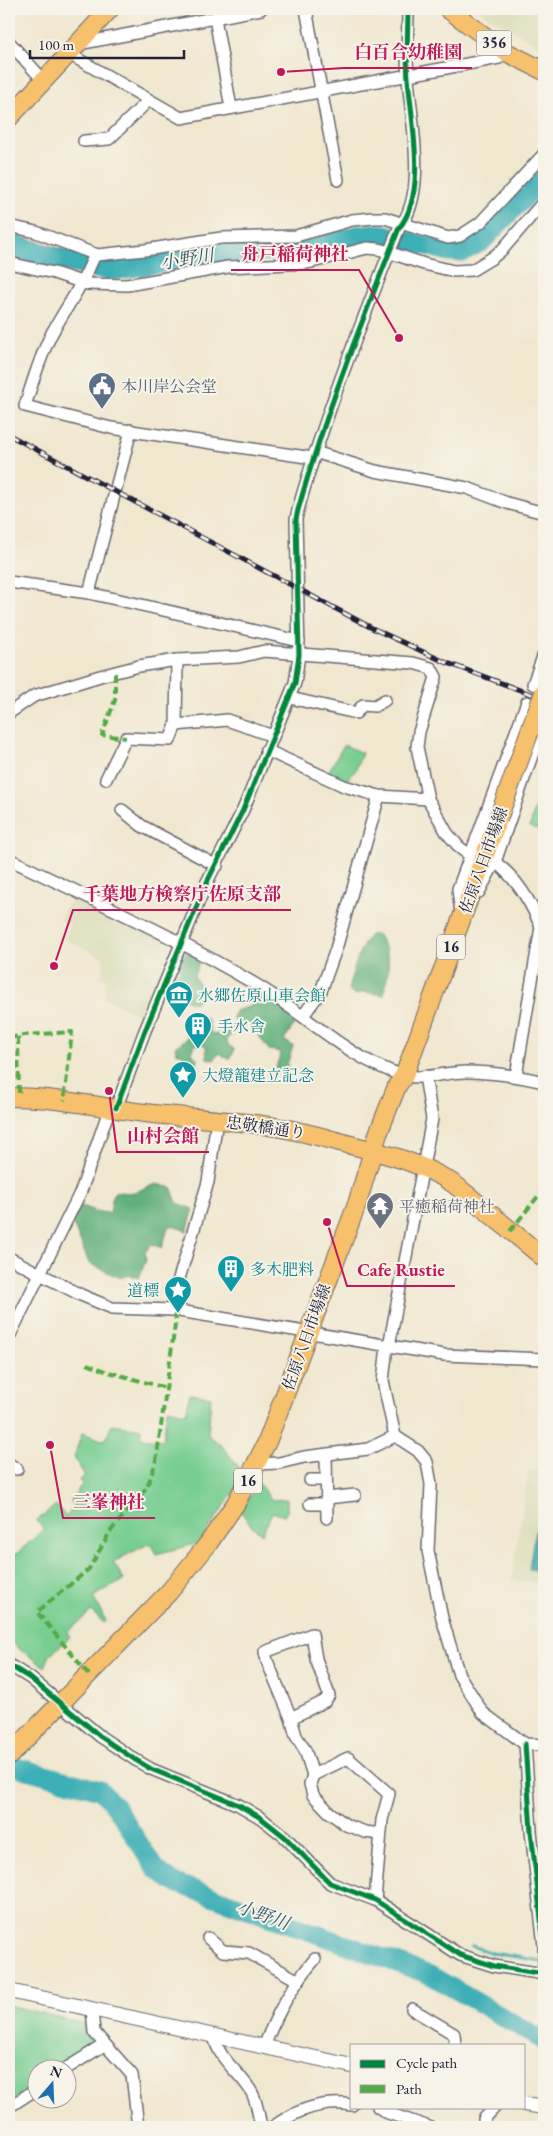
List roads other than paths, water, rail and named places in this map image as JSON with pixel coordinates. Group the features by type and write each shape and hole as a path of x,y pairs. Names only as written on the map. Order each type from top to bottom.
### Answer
{"main road":[{"path":"9,118 110,9"},
{"name":"356","path":"448,9 506,52 543,68"},
{"name":"佐原八日市場線","path":"12,1749 60,1704 181,1578 232,1510 257,1464 357,1204 373,1150 397,1086 404,1076 544,690"},
{"name":"忠敬橋通り","path":"9,1097 64,1100 113,1108 280,1127 373,1150 422,1166 454,1184 544,1258"}],"street":[{"path":"74,49 261,9"},
{"path":"306,9 338,180"},
{"path":"9,1337 81,1191 144,1032 206,884 217,866 243,810 266,750 290,698 297,675 299,640 296,519 314,455 354,342 414,190 416,168 408,76 408,9"},
{"path":"215,18 231,108"},
{"path":"9,42 44,81"},
{"path":"74,49 149,100 181,118 499,58 506,52"},
{"path":"84,141 109,139 149,100"},
{"path":"9,226 36,232 94,256 230,238 296,236 352,220 373,218 385,218 401,226 448,238 460,236 480,223 544,154"},
{"path":"9,263 84,280 87,284 133,285 228,267 308,263 367,248 390,250 454,271 472,270 503,249 544,201"},
{"path":"94,256 84,280 40,359 25,406 111,428 314,455 376,471 467,488 508,504 544,513"},
{"path":"89,593 131,430"},
{"path":"9,582 89,593 299,640"},
{"path":"9,713 34,696 139,666 177,660 239,657 264,651 413,663 432,668 436,677 419,732 418,747 428,799 447,833 460,848 471,856"},
{"path":"544,654 533,684 544,690"},
{"path":"106,779 126,738 170,740 176,725 177,660"},
{"path":"290,698 356,713 362,705 375,706 385,700"},
{"path":"461,918 458,889 527,702 544,708"},
{"path":"176,725 227,720 273,736"},
{"path":"461,918 476,896 494,862 535,748 538,748 544,731"},
{"path":"266,750 344,786 379,796 428,799"},
{"path":"303,1016 321,991 336,949 379,796"},
{"path":"122,810 142,826 217,866"},
{"path":"9,859 182,943 257,985 361,1058 381,1068 414,1078 465,1072 516,1076 544,1082"},
{"path":"494,862 511,876 534,909 541,927 516,1076"},
{"path":"425,1076 432,1119 388,1346 383,1381 395,1436 418,1451 427,1462 430,1484 428,1551 442,1618 459,1675 483,1713 525,1744 544,1745"},
{"path":"174,1310 178,1282 208,1182 217,1120"},
{"path":"9,1258 81,1295 112,1308 174,1310 444,1355 544,1360"},
{"path":"257,1464 279,1463 326,1454 368,1449 395,1436"},
{"path":"326,1454 327,1518"},
{"path":"310,1480 326,1480"},
{"path":"310,1504 355,1496"},
{"path":"291,1718 325,1702 329,1695 316,1659 312,1634 265,1652 291,1718 296,1736 305,1750 314,1775"},
{"path":"9,1665 30,1678 101,1737 134,1759 239,1805 262,1818 285,1837 330,1883 375,1900 460,1955 494,1966 544,1974 541,1894 531,1831 525,1744"},
{"path":"375,1900 380,1834 389,1794 348,1758 314,1775 310,1784 313,1795 329,1812 346,1825 365,1832 380,1834"},
{"path":"208,1938 223,1951 249,1953 297,1980"},
{"path":"264,2047 273,2023 297,1980 315,1959"},
{"path":"9,1991 350,2066"},
{"path":"412,2009 454,2034 455,2044"},
{"path":"92,2010 94,2032 132,2076 138,2127"},
{"path":"214,2036 215,2044 221,2056 253,2093 261,2127"},
{"path":"78,2061 104,2045"},
{"path":"9,2106 28,2094"},
{"path":"273,2127 296,2112 335,2102 350,2105"},
{"path":"526,2104 544,2107"},
{"path":"380,2108 388,2113 428,2127"},
{"path":"485,2127 484,2119 494,2108"}],"water":[{"path":"9,233 89,257 82,275 9,258"},
{"path":"535,1531 544,1532 544,1571 529,1569"}],"waterway":[{"name":"小野川","path":"70,262 96,269 113,271 224,253 305,250 356,235 373,233 384,234 449,252 463,252 482,242 544,178"},
{"name":"小野川","path":"9,1765 100,1790 116,1807 155,1868 173,1882 430,1975 544,2041"},
{"path":"472,1946 493,1953 541,1961"}],"railway":[{"path":"9,435 372,628 445,662 544,699"}],"place":[{"name":"白百合幼稚園","path":"281,72"},
{"name":"舟戸稲荷神社","path":"399,338"},
{"name":"本川岸公会堂","path":"102,410"},
{"name":"千葉地方検察庁佐原支部","path":"54,966"},
{"name":"水郷佐原山車会館","path":"179,1019"},
{"name":"手水舎","path":"198,1050"},
{"name":"山村会館","path":"109,1091"},
{"name":"大燈籠建立記念","path":"183,1099"},
{"name":"Cafe Rustie","path":"327,1222"},
{"name":"平癒稲荷神社","path":"380,1230"},
{"name":"多木肥料","path":"231,1293"},
{"name":"道標","path":"178,1314"},
{"name":"三峯神社","path":"50,1445"}]}
